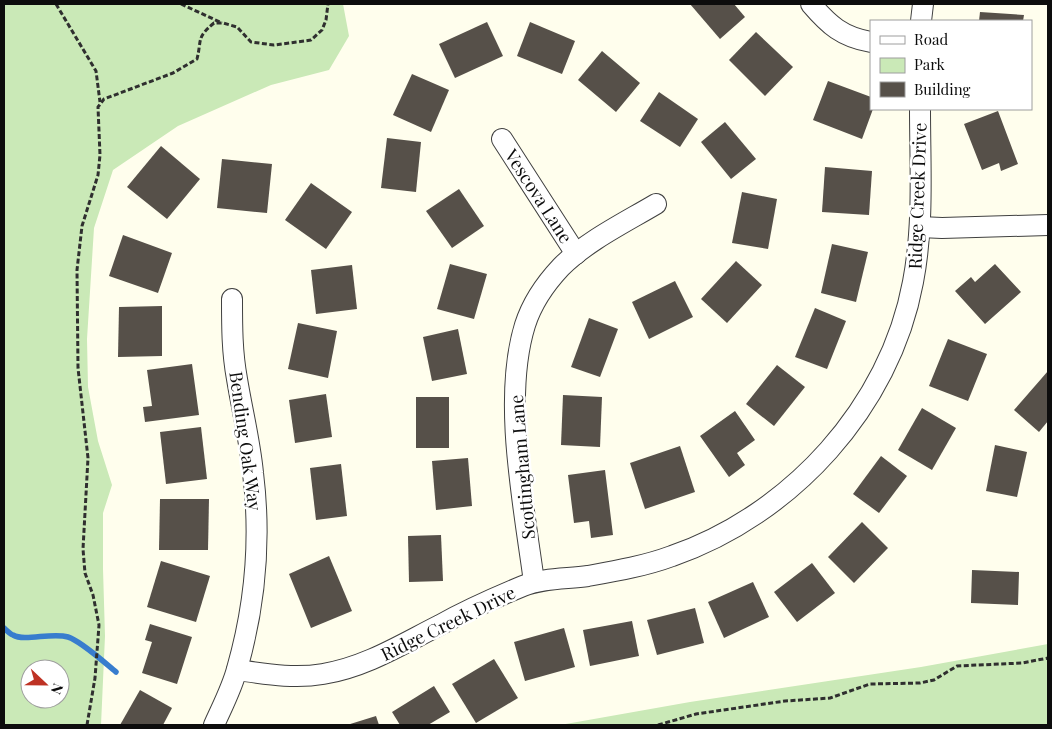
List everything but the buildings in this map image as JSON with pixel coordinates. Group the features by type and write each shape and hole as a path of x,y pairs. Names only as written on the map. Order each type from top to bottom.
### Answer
{"street":[{"path":"811,4 828,24 848,37 870,42"},
{"path":"922,20 923,4"},
{"name":"Ridge Creek Drive","path":"237,670 278,676 300,676 323,674 346,668 371,660 480,604 534,582 587,576 635,567 674,556 709,541 740,524 770,504 824,457 858,413 881,373 899,334 907,312 914,280 920,227 920,110"},
{"name":"Vescova Lane","path":"502,139 576,254"},
{"name":"Scottingham Lane","path":"534,582 516,443 516,375 519,351 526,324 537,298 547,283 576,254 656,204"},
{"path":"920,227 1048,225"},
{"name":"Bending Oak Way","path":"214,725 237,670 247,627 253,589 257,529 253,471 236,378 232,338 232,299"}],"path":[{"path":"56,4 96,71 100,103 98,108 100,155 98,175 82,226 78,270 78,368 88,458 83,550 85,573 93,595 99,625 96,668 87,725"},
{"path":"182,4 223,24"},
{"path":"100,103 104,99 173,73 197,59 199,42 203,33 214,23 237,27 251,42 274,44 311,40 322,30 326,20 328,4"},
{"path":"658,725 696,714 785,701 830,698 870,684 927,682 934,680 957,666 1022,664 1048,658"}],"green space":[{"path":"4,4 343,4 349,36 329,70 271,85 178,126 113,170 94,228 87,339 88,387 98,441 112,485 103,513 105,636 101,725 4,725"},
{"path":"1048,644 1048,725 560,725 690,702 921,667"}],"waterway":[{"path":"4,628 11,634 24,638 68,637 86,647 116,672"}]}
